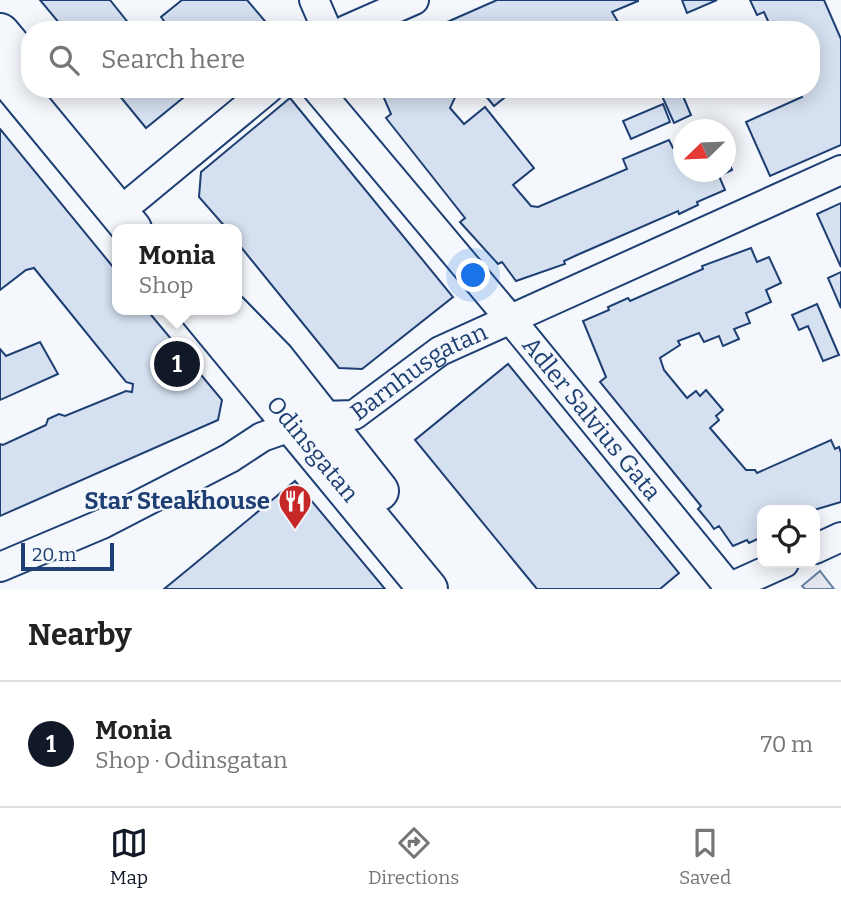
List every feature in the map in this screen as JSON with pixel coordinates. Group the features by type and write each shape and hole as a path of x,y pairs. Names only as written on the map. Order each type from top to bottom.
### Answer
{"main road":[{"path":"0,33 21,58"},
{"path":"0,69 21,92"},
{"path":"27,98 134,214 152,224"},
{"path":"52,98 134,214"},
{"name":"Odinsgatan","path":"203,315 307,420 456,589"},
{"name":"Odinsgatan","path":"233,315 275,359 307,420 428,589"}],"street":[{"path":"314,0 323,21"},
{"path":"367,21 408,3"},
{"path":"134,214 258,98"},
{"name":"Adler Salvius Gata","path":"325,98 511,320 727,588"},
{"name":"Barnhusgatan","path":"0,567 102,524 230,458 262,437 307,420 354,415 440,351 841,170"},
{"path":"820,547 841,537"},
{"path":"727,588 773,568"},
{"path":"0,575 13,589"}],"shaded area":[{"path":"820,571 834,589 805,589 802,586"}],"building":[{"path":"40,0 110,0 127,21 58,21"},
{"path":"182,0 247,0 265,21 164,21 161,17"},
{"path":"497,0 638,0 612,12 617,21 449,21"},
{"path":"682,0 717,0 687,13"},
{"path":"750,0 824,0 841,39 841,145 770,176 746,122 800,98 820,98 820,21 768,21 764,12 757,15"},
{"path":"121,98 183,98 146,128"},
{"path":"290,98 453,297 362,369 339,368 242,248 242,224 223,224 199,197 201,172"},
{"path":"384,98 455,98 450,108 464,124 485,107 534,168 513,185 531,206 538,207 627,169 623,159 669,140 673,148 673,182 722,182 725,190 697,202 698,205 679,214 678,211 564,261 565,264 516,281 502,262 498,264 460,222 465,218 386,118 391,114"},
{"path":"487,98 504,98 494,106"},
{"path":"663,98 684,98 691,115 673,121"},
{"path":"663,104 670,122 631,139 623,121"},
{"path":"0,129 112,266 112,315 151,315 222,400 218,420 0,516 0,444 46,425 48,419 59,414 65,416 126,391 132,392 133,384 126,382 34,268 26,270 0,290"},
{"path":"841,203 841,267 817,214"},
{"path":"751,248 757,262 769,257 781,283 766,290 771,302 746,313 750,323 734,329 739,339 723,346 719,336 704,342 699,333 678,341 680,345 660,358 664,370 687,398 696,391 700,396 706,390 723,410 716,416 719,420 710,428 746,470 755,470 757,473 831,440 835,449 839,447 841,453 841,502 820,508 820,505 757,505 757,539 733,546 719,526 714,529 698,509 701,506 600,382 606,377 583,321 628,298 630,301 703,269 702,266"},
{"path":"841,272 841,308 828,278"},
{"path":"817,304 839,355 823,361 808,326 799,330 792,315"},
{"path":"40,342 58,374 0,400 0,349 6,356"},
{"path":"508,364 679,573 660,589 537,589 415,440"},
{"path":"295,481 385,589 164,589 186,571"}],"place":[{"name":"Monia","path":"177,364"},
{"name":"Star Steakhouse","path":"295,531"}]}
